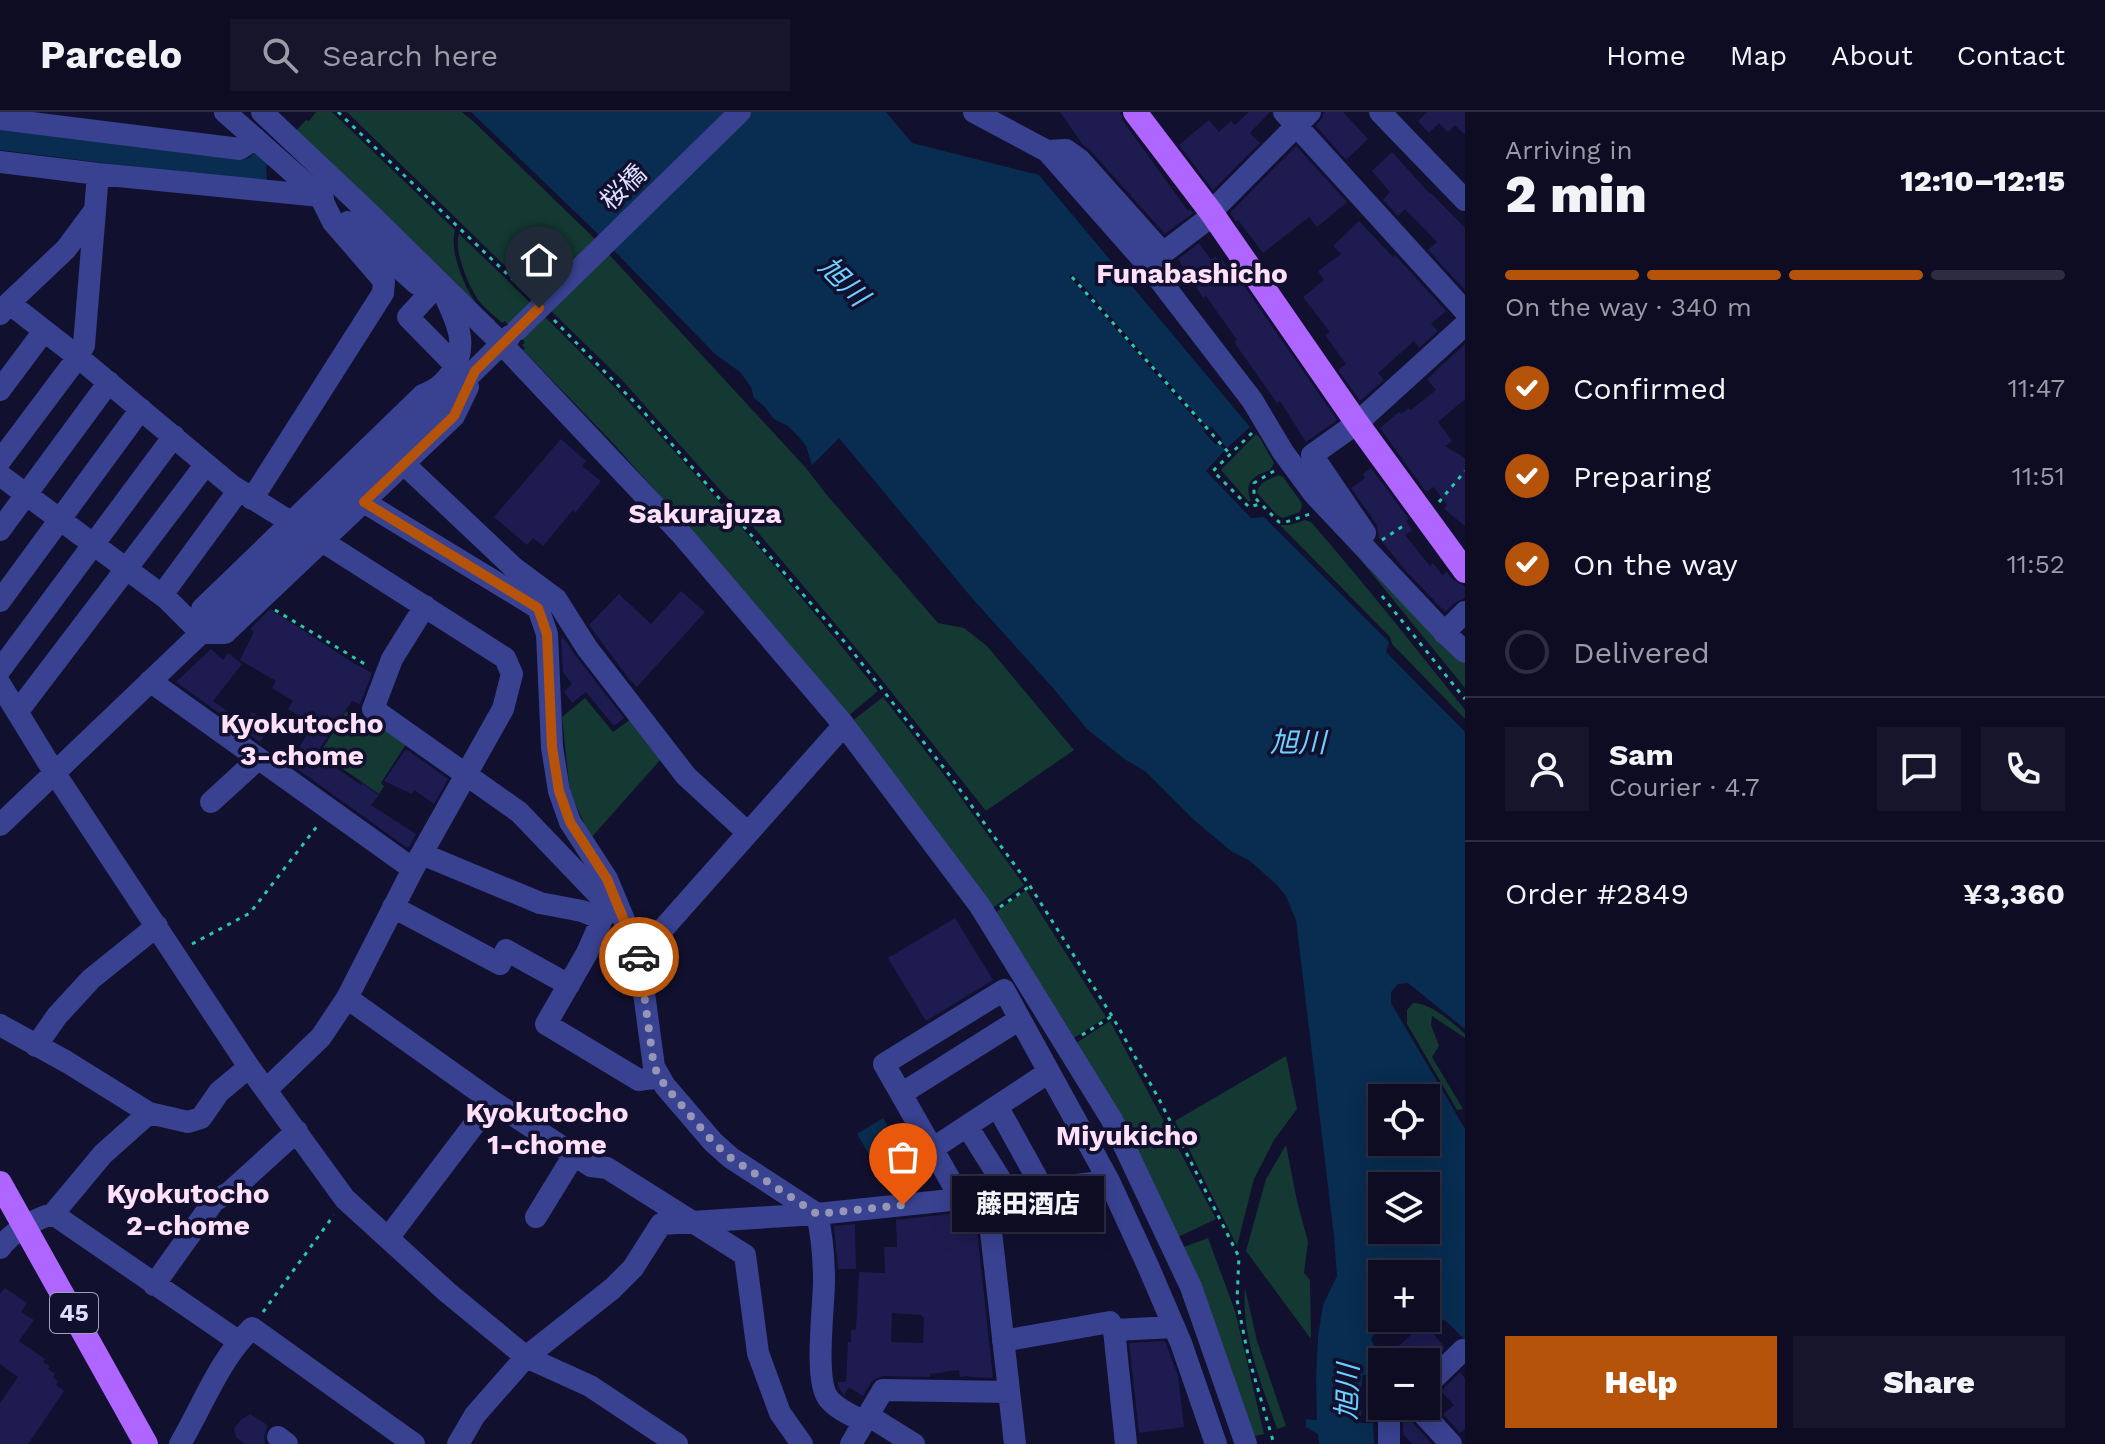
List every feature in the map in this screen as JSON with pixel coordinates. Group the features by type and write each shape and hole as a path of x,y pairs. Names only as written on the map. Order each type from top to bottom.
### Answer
{"main road":[{"path":"1135,112 1212,214 1357,423 1465,571"},
{"name":"45","path":"0,1183 146,1444"}],"street":[{"path":"225,112 417,284 439,283"},
{"path":"262,112 439,283 509,337 844,725 986,916 1112,1120 1191,1287 1246,1444"},
{"name":"桜橋","path":"440,396 465,369 509,337 740,112"},
{"path":"974,112 1047,151 1152,270 1252,400 1283,452 1314,494 1465,652"},
{"path":"1380,112 1465,200"},
{"path":"1047,151 1066,150 1080,160 1163,253 1212,214 1297,116 1465,311"},
{"path":"0,119 240,149 255,138"},
{"path":"0,162 320,196"},
{"path":"0,461 84,345 98,174"},
{"path":"162,595 245,494 383,293 384,281 333,222 320,196"},
{"path":"95,209 66,249 4,309 44,331 206,464 245,494 292,523"},
{"path":"439,283 408,317 465,369"},
{"path":"0,475 162,595 201,633 225,633 454,416 465,369 456,320 439,283"},
{"path":"1374,554 1368,537 1312,455 1357,423 1465,325"},
{"path":"0,390 44,331"},
{"path":"0,530 109,382"},
{"path":"201,633 202,609 423,395 440,396"},
{"path":"0,825 246,593 440,396"},
{"path":"0,601 141,409"},
{"path":"0,670 174,436"},
{"path":"18,711 206,464"},
{"path":"404,464 513,567 556,599 587,648 686,776 748,833"},
{"path":"364,502 538,608 547,634 552,747 559,791 570,822 607,879 609,908 546,1024 639,1080 660,1077"},
{"path":"267,1089 321,1037 347,998 417,862 503,709 512,674 505,658 322,541"},
{"path":"425,606 392,659 373,709 519,812 609,908 639,956 654,1067 665,1086 713,1142 731,1158 817,1214 823,1238 822,1379 828,1398 845,1411 914,1444"},
{"path":"1444,633 1465,612"},
{"path":"150,681 330,810 417,862 540,903 582,911 609,908"},
{"path":"0,684 54,772 249,1067 345,1199 447,1292 526,1357 590,1386 677,1444"},
{"path":"639,956 844,725"},
{"path":"211,802 258,759"},
{"path":"393,907 500,964 506,950 569,985"},
{"path":"36,1046 57,1016 91,979 157,926"},
{"path":"961,1199 884,1064 1004,990 1109,1181 1174,1327 1216,1444"},
{"path":"347,998 492,1101 591,1166 607,1168 745,1255 758,1353 780,1413 802,1444"},
{"path":"901,1094 1020,1019"},
{"path":"0,1025 149,1113 188,1122 201,1118 219,1092 249,1067"},
{"path":"932,1149 1049,1072"},
{"path":"388,1238 492,1101"},
{"path":"997,1106 1043,1189"},
{"path":"0,1248 25,1227 53,1214 103,1154 149,1113"},
{"path":"967,1126 998,1194 1003,1341 1015,1444"},
{"path":"154,1285 214,1201 230,1192 297,1131"},
{"path":"536,1217 574,1155"},
{"path":"458,1444 475,1415 526,1357 612,1289 633,1268 661,1224 817,1214 1109,1181 1134,1204 1156,1244 1191,1287"},
{"path":"53,1214 154,1285 245,1334 414,1444"},
{"path":"1003,1341 1110,1322 1114,1330 1126,1444"},
{"path":"1114,1330 1174,1327"},
{"path":"180,1444 215,1377 245,1334"},
{"path":"1440,1372 1463,1350"},
{"path":"851,1444 883,1390 1009,1392"},
{"path":"1389,1420 1389,1444"},
{"path":"1429,1420 1451,1444"}],"path":[{"path":"1072,277 1229,453"},
{"path":"1258,427 1213,471 1249,507 1260,504"},
{"path":"1280,468 1254,483 1254,497 1279,522 1313,513"},
{"path":"1374,554 1424,515 1465,471"},
{"path":"260,601 385,676"},
{"path":"175,954 250,913 330,810"},
{"path":"986,916 1030,886"},
{"path":"1066,1045 1112,1016"},
{"path":"245,1334 345,1199"}],"green space":[{"path":"316,112 332,112 455,230 454,248 462,278 476,303 494,323 294,133"},
{"path":"347,112 462,112 474,122 591,235 806,468 938,623 964,628 987,646 1074,750 986,811 866,660 622,380"},
{"path":"459,234 582,353 653,428 711,492 878,691 848,716 680,518 523,350 525,342 479,301 460,259"},
{"path":"1256,434 1274,463 1270,470 1249,484 1251,501 1248,501 1221,470"},
{"path":"1279,475 1302,506 1300,512 1283,518 1257,493 1262,484"},
{"path":"1305,520 1311,522 1408,639 1465,710 1465,719 1280,525"},
{"path":"1355,553 1465,660 1465,688"},
{"path":"883,697 1024,885 993,908 852,721"},
{"path":"585,698 613,732 634,717 661,759 591,838 570,792 562,717"},
{"path":"346,711 373,732 383,720 410,738 381,783 384,786 379,794 320,753"},
{"path":"1026,890 1106,1017 1074,1038 995,913"},
{"path":"1413,1003 1434,1010 1465,1034 1465,1038 1432,1016 1431,1025 1439,1046 1432,1057 1463,1109 1457,1110 1407,1024 1407,1010"},
{"path":"1110,1021 1216,1219 1176,1238 1076,1043"},
{"path":"1286,1056 1297,1109 1274,1140 1254,1179 1237,1246 1175,1121"},
{"path":"1286,1145 1308,1242 1304,1273 1310,1280 1311,1339 1246,1251 1266,1179"},
{"path":"1208,1238 1235,1311 1264,1434 1251,1437 1181,1248"},
{"path":"1245,1288 1257,1341 1286,1426 1277,1429 1249,1342"}],"water":[{"name":"旭川","path":"471,112 886,112 912,143 1039,175 1250,427 1227,448 1211,426 1208,428 1073,274 1069,276 1204,432 1225,450 1206,471 1251,518 1264,517 1389,642 1386,652 1465,732 1465,1029 1408,983 1398,984 1391,992 1391,1003 1439,1084 1368,1084 1368,1156 1440,1156 1440,1086 1465,1129 1465,1340 1440,1319 1440,1260 1368,1260 1368,1332 1376,1332 1371,1339 1376,1348 1368,1348 1368,1374 1362,1375 1361,1423 1373,1423 1374,1444 1319,1444 1318,1434 1306,1427 1306,1419 1317,1420 1318,1337 1323,1305 1337,1276 1296,920 1286,896 1250,861 1231,851 1194,820 1146,772 1087,729 971,597 839,438 812,465 806,446 798,436 774,419 754,398 751,387 740,372 715,354 595,231"},
{"path":"0,129 243,160 259,147 271,159 266,167 267,179 259,187 191,174 0,150"},
{"path":"883,1118 914,1171 888,1186 857,1134"}],"building":[{"path":"1060,112 1120,112 1123,121 1188,211 1190,209 1193,213 1165,234 1083,145"},
{"path":"1249,112 1270,112 1250,133 1260,143 1213,190 1179,145 1209,120 1219,132 1231,121 1235,125"},
{"path":"1324,112 1343,112 1368,139 1346,160 1316,126"},
{"path":"1427,112 1465,112 1465,135 1455,125 1448,132 1439,123 1429,133 1418,121"},
{"path":"1296,146 1347,202 1317,227 1309,217 1263,253 1230,213"},
{"path":"1392,152 1465,228 1465,290 1428,250 1437,242 1405,209 1398,216 1383,200 1390,192 1372,171"},
{"path":"1359,221 1446,311 1431,324 1438,331 1419,348 1414,341 1378,373 1384,380 1360,401 1338,370 1346,364 1325,335 1330,332 1303,297 1324,280 1318,271 1341,254 1333,246"},
{"path":"1199,243 1211,260 1215,256 1219,262 1222,260 1228,268 1231,267 1337,420 1306,442 1178,259"},
{"path":"1465,344 1465,399 1438,422 1452,441 1445,446 1465,458 1465,526 1444,509 1447,505 1434,487 1426,492 1380,428 1399,412 1411,410 1436,390 1427,379"},
{"path":"561,439 586,461 582,466 601,481 543,546 533,538 527,545 494,517"},
{"path":"1371,468 1409,519 1406,521 1412,530 1405,535 1430,566 1433,563 1442,575 1447,572 1453,580 1465,586 1465,598 1445,612 1379,538 1377,525 1351,488 1365,478 1363,474"},
{"path":"681,591 705,612 637,687 589,625 619,594 651,624"},
{"path":"270,609 372,673 360,704 352,701 316,754 379,795 371,805 416,834 409,847 289,763 308,733 310,723 288,709 293,701 272,688 276,681 240,660 254,632 250,629"},
{"path":"563,637 624,718 614,726 586,692 572,703 564,692 572,684 563,672"},
{"path":"211,649 223,660 228,653 242,664 213,701 244,723 252,712 271,725 260,742 176,682"},
{"path":"405,750 448,779 434,804 414,790 412,794 384,781"},
{"path":"955,918 993,980 926,1021 888,958"},
{"path":"975,1211 993,1378 960,1377 959,1370 930,1374 930,1377 883,1376 871,1382 863,1396 849,1387 844,1395 840,1390 837,1382 846,1382 848,1342 851,1342 851,1330 856,1330 859,1272 885,1273 884,1247 897,1247 896,1220","holes":["892,1313 922,1315 923,1343 891,1342"]},
{"path":"855,1224 856,1269 838,1269 834,1226"},
{"path":"5,1288 27,1303 21,1312 34,1320 19,1341 45,1359 43,1362 50,1366 48,1369 58,1381 56,1385 64,1391 28,1444 0,1444 0,1403 18,1377 0,1364 0,1294"},
{"path":"1414,1332 1432,1332 1445,1348 1440,1353 1440,1348 1396,1348"},
{"path":"1165,1341 1178,1376 1184,1427 1139,1433 1129,1343"},
{"path":"1460,1372 1465,1378 1465,1429 1460,1433 1443,1414 1454,1405 1441,1391"},
{"path":"250,1414 266,1424 265,1444 244,1444 236,1437 234,1428"},
{"path":"1403,1420 1410,1420 1432,1444 1412,1444 1403,1434"}],"way so far":[{"path":"639,957 654,1067 665,1086 713,1142 731,1158 817,1214 903,1205"}],"place":[{"name":"藤田酒店","path":"903,1205"}],"district":[{"name":"Funabashicho","path":"1192,273"},
{"name":"Sakurajuza","path":"705,513"},
{"name":"Kyokutocho 3-chome","path":"302,739"},
{"name":"Kyokutocho 1-chome","path":"547,1128"},
{"name":"Miyukicho","path":"1127,1135"},
{"name":"Kyokutocho 2-chome","path":"188,1209"}],"route":[{"path":"539,308 475,371 454,416 364,502 538,608 547,634 552,747 559,791 570,822 607,879 639,957"}]}
